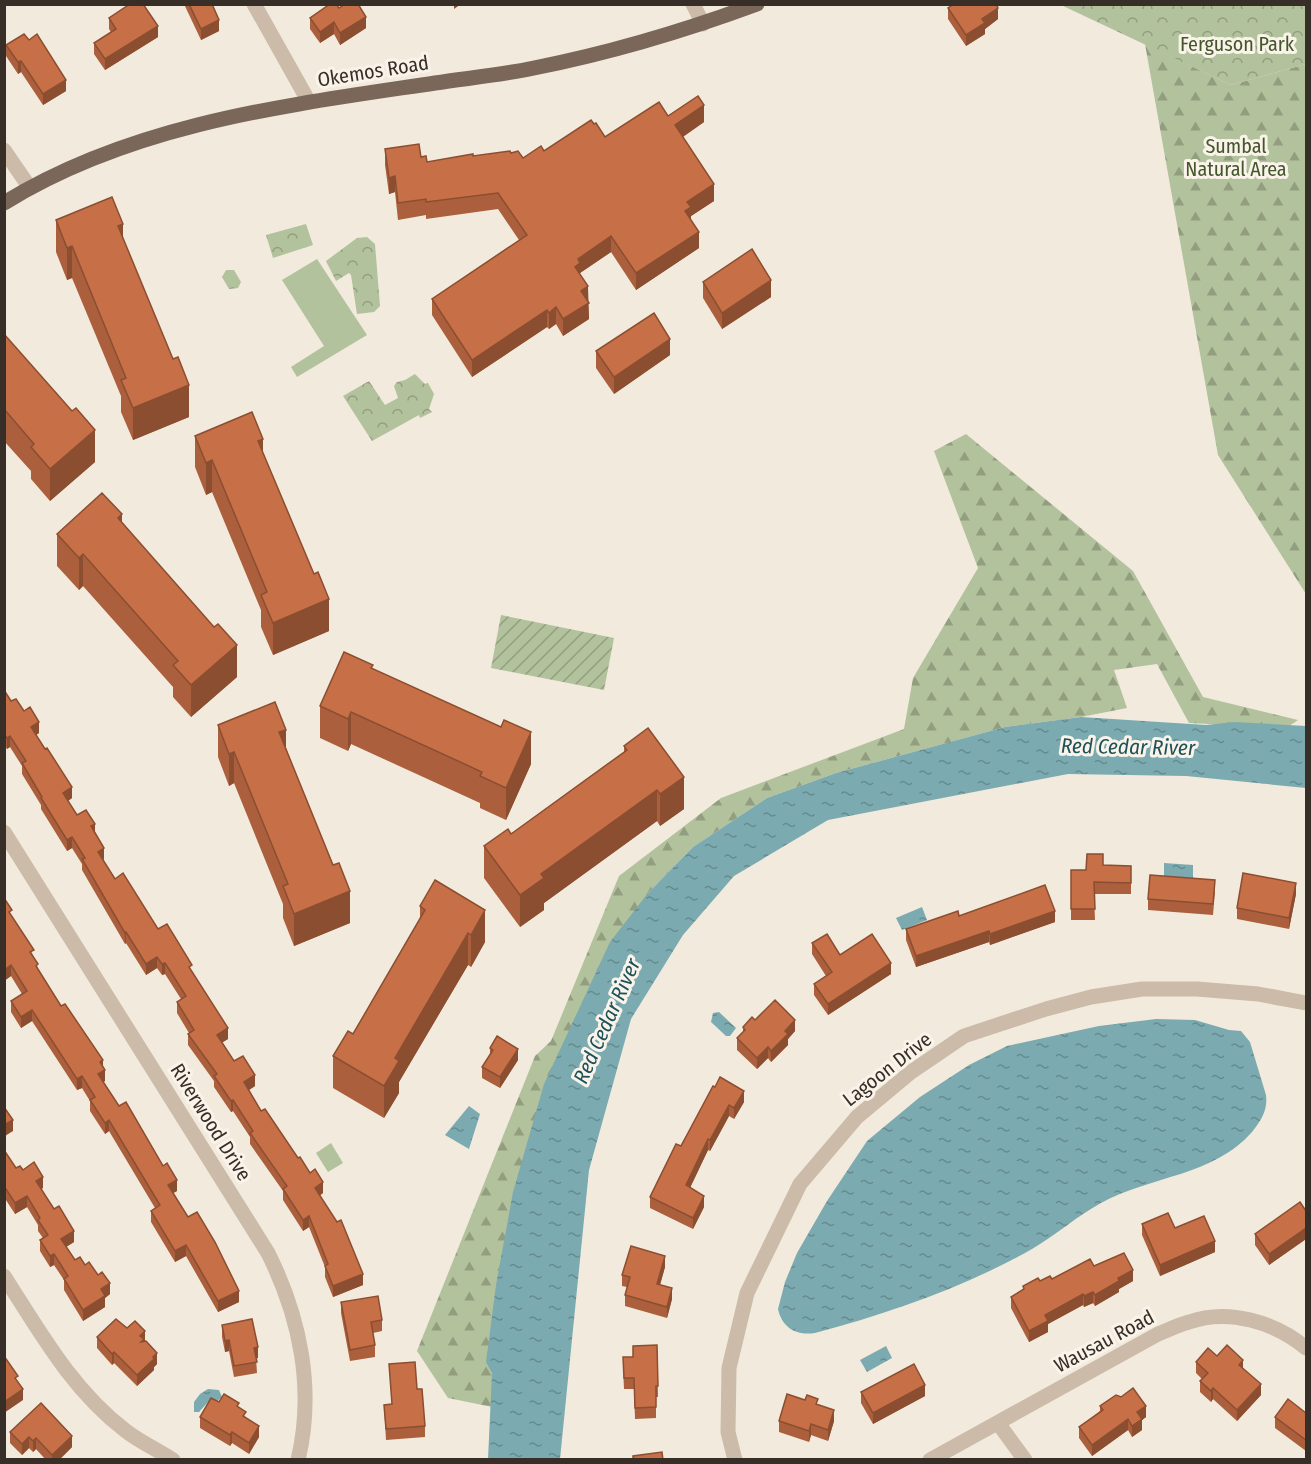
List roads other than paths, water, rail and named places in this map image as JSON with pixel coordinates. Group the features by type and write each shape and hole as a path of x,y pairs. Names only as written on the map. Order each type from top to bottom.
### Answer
{"main road":[{"name":"Okemos Road","path":"4,203 91,159 149,138 309,102 532,69 626,47 703,24 757,4"}],"street":[{"path":"254,4 309,102"},
{"path":"693,4 703,24"},
{"path":"4,150 30,188"},
{"name":"Riverwood Drive","path":"4,832 262,1243 280,1277 297,1326 305,1377 304,1426 298,1460"},
{"name":"Lagoon Drive","path":"735,1460 728,1432 729,1368 747,1293 800,1184 857,1117 911,1072 964,1036 1091,997 1142,989 1197,989 1258,994 1306,1003"},
{"path":"4,1276 59,1363 80,1387 127,1432 173,1460"},
{"name":"Wausau Road","path":"930,1460 1158,1334 1190,1321 1233,1316 1269,1326 1304,1341"},
{"path":"998,1423 1025,1460"}],"water":[{"name":"Red Cedar River","path":"1081,717 1206,725 1234,722 1306,726 1306,788 1186,776 1068,774 828,820 734,876 683,935 631,1019 589,1170 560,1459 488,1459 492,1373 486,1362 496,1285 513,1192 544,1084 610,942 648,893 693,847 767,798 836,773 1005,727"},
{"path":"1164,863 1193,865 1193,878 1164,877"},
{"path":"922,907 927,920 902,930 896,918"},
{"path":"719,1012 736,1028 730,1036 726,1036 711,1022 713,1013"},
{"path":"1156,1019 1195,1020 1229,1030 1241,1031 1250,1042 1266,1095 1266,1106 1258,1124 1237,1147 1200,1167 1120,1194 1101,1203 1032,1249 954,1287 871,1317 815,1333 796,1332 787,1326 778,1309 785,1282 797,1253 827,1201 867,1141 920,1097 969,1065 1007,1046 1099,1026"},
{"path":"469,1106 480,1114 469,1149 445,1135"},
{"path":"886,1346 892,1358 867,1372 860,1360"},
{"path":"208,1389 219,1390 222,1397 216,1402 208,1402 199,1412 194,1412 194,1402"}],"park label":[{"name":"Ferguson Park","path":"1237,44"},
{"name":"Sumbal Natural Area","path":"1236,158"}]}
